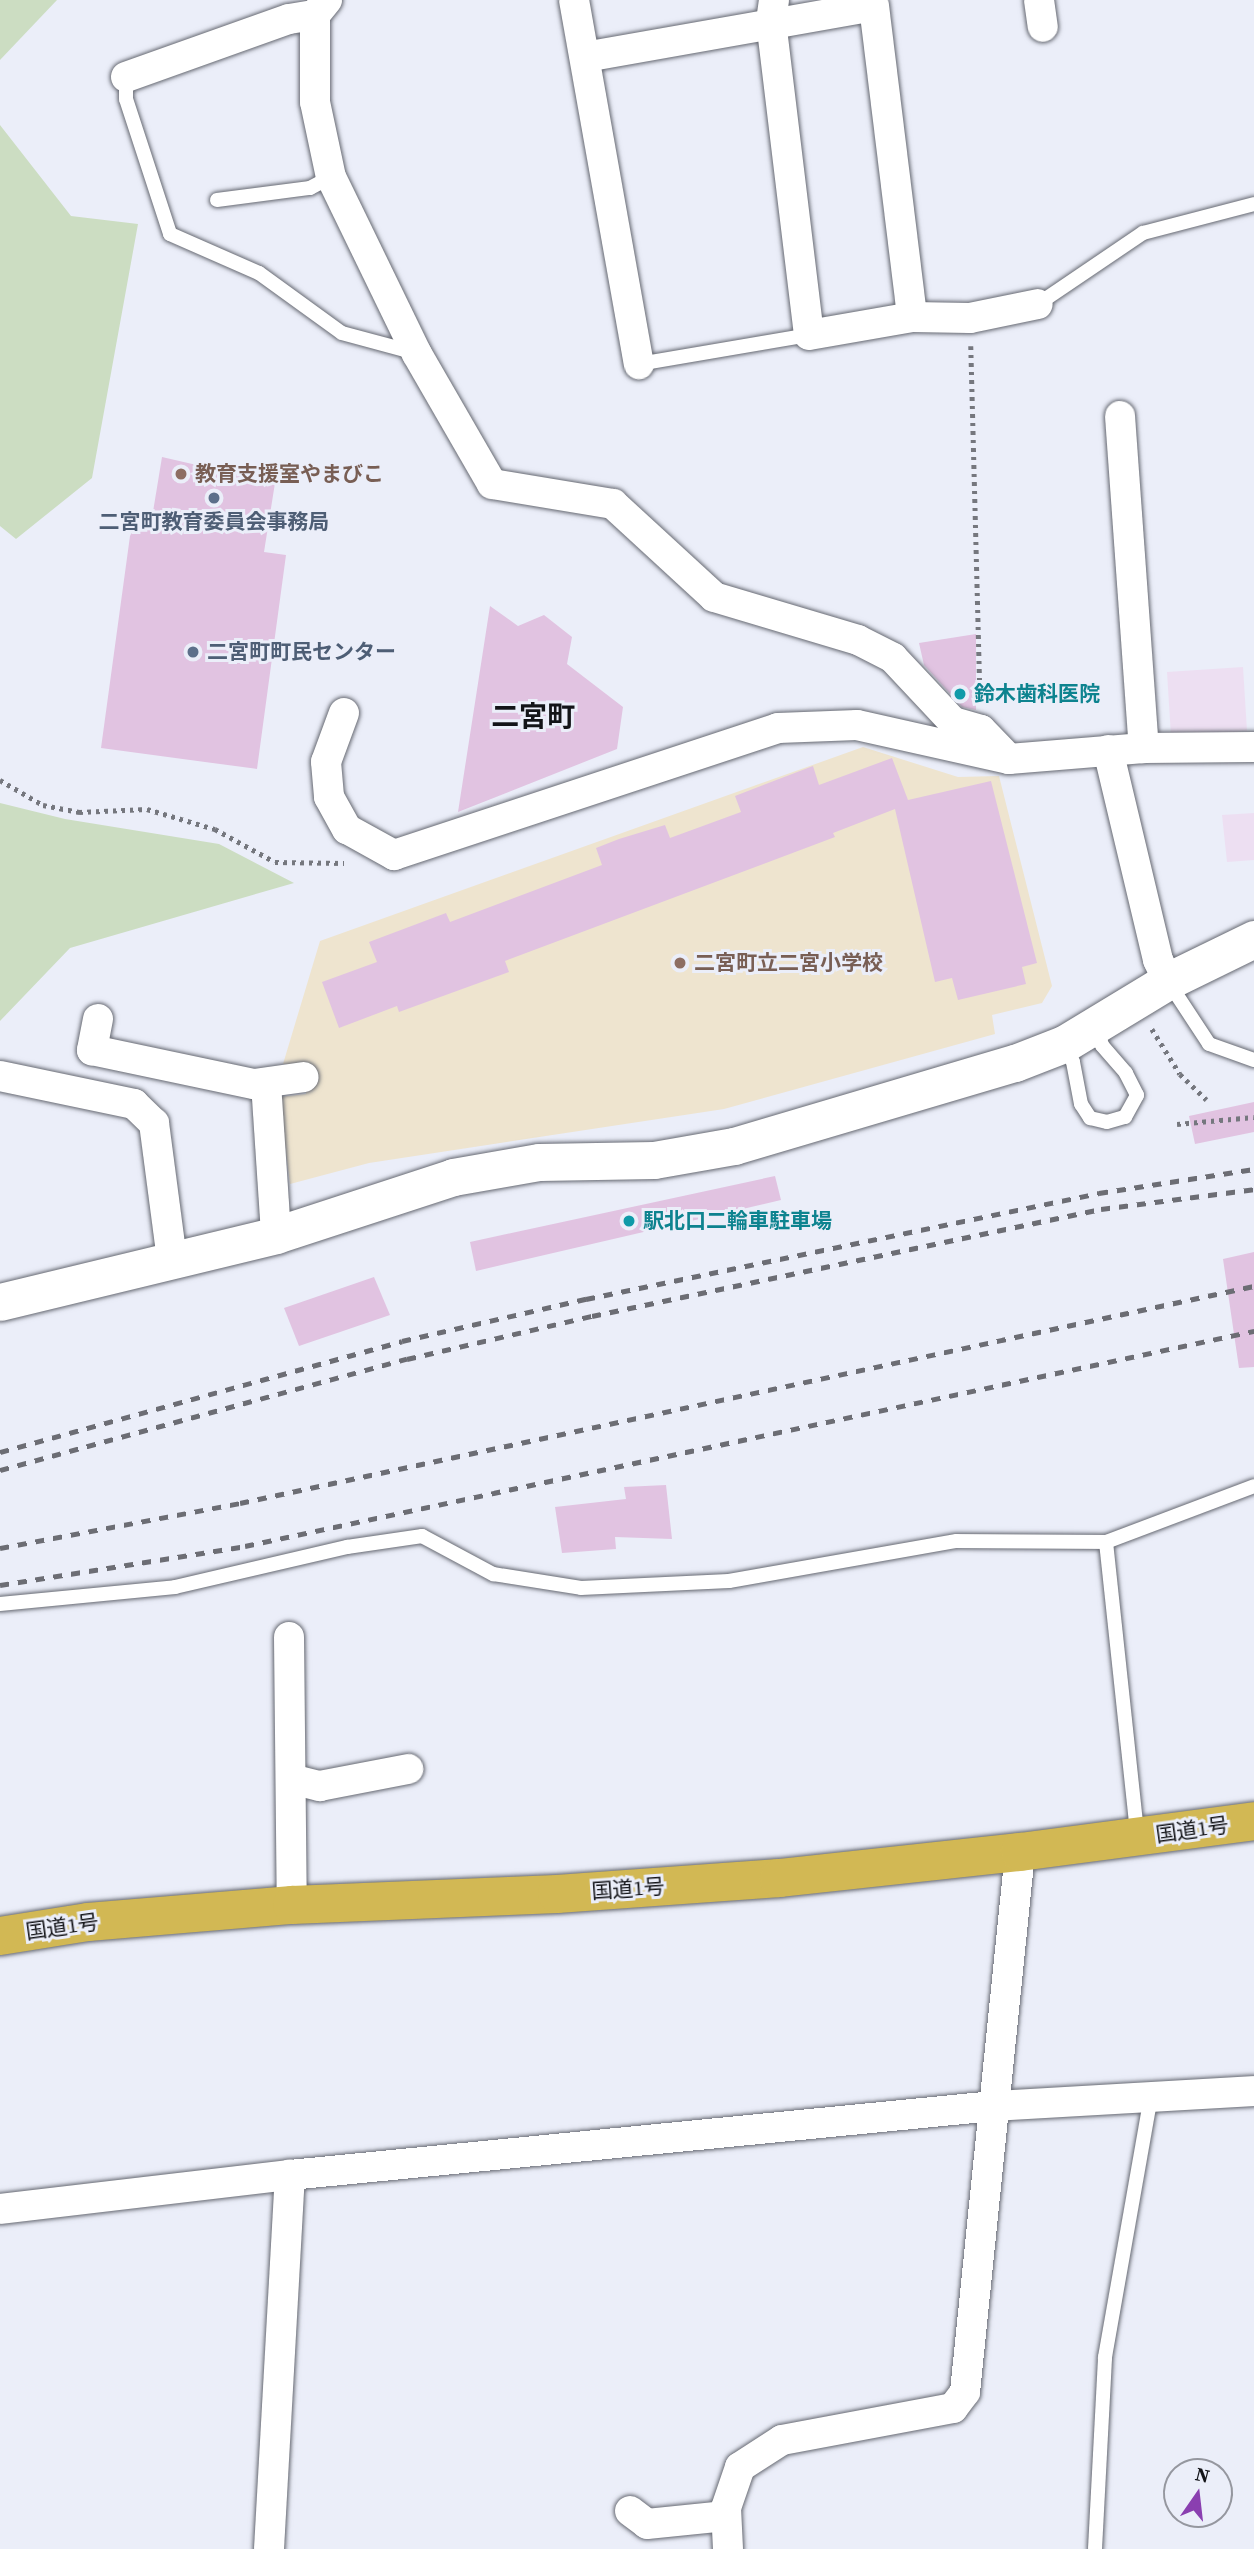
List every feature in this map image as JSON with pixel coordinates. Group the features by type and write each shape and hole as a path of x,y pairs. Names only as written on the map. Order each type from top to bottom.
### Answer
{"highway":[{"name":"国道1号","path":"0,1936 88,1922 292,1905 557,1894 779,1878 1138,1838 1254,1821"}],"street":[{"path":"574,0 639,364"},
{"path":"585,57 773,10 874,6 912,317"},
{"path":"126,77 321,7 315,102 331,177 417,354 492,484 613,504 714,597 858,640 893,658 953,722 981,730 1009,759"},
{"path":"773,10 809,335 912,317 970,318 1038,304"},
{"path":"1119,416 1144,748"},
{"path":"344,713 326,762 329,797 347,829 394,855 778,728 857,725 1009,759 1144,748 1254,747"},
{"path":"1108,750 1158,960 1168,981"},
{"path":"0,1302 276,1236 453,1177 539,1162 654,1160 734,1146 1015,1063 1064,1044 1168,981 1254,939"},
{"path":"98,1019 92,1050 265,1083 304,1077"},
{"path":"0,1076 134,1104 154,1123 172,1259"},
{"path":"265,1083 276,1236"},
{"path":"289,1637 292,1905"},
{"path":"290,1779 320,1786 408,1769"},
{"path":"728,2549 726,2516 740,2468 782,2440 953,2408 965,2392 1020,1852"},
{"path":"0,2209 290,2175 994,2106 1254,2091"},
{"path":"269,2549 290,2175"},
{"path":"630,2511 647,2524 726,2516"}],"lane":[{"path":"126,77 126,99 170,234 259,272 342,333 417,354"},
{"path":"217,200 310,188 331,177"},
{"path":"1038,304 1143,233 1254,204"},
{"path":"639,364 809,335"},
{"path":"1168,981 1209,1044 1254,1060"},
{"path":"1064,1044 1073,1062 1081,1104 1090,1118 1107,1122 1125,1117 1137,1095 1126,1073 1102,1045 1096,1024"},
{"path":"0,1604 175,1587 346,1547 422,1536 493,1574 581,1588 729,1581 957,1541 1106,1542 1254,1486"},
{"path":"1106,1542 1138,1838"},
{"path":"1095,2549 1105,2357 1151,2095"}],"path":[{"path":"970,318 981,730"},
{"path":"0,780 44,805 79,812 147,809 204,825 275,862 340,864 394,855"},
{"path":"1146,1019 1180,1073 1207,1100"},
{"path":"1177,1124 1254,1117"}],"shaded area":[{"path":"1243,667 1247,731 1171,736 1167,672"},
{"name":"二宮町立二宮小学校","path":"863,747 958,777 999,776 1052,986 1042,1003 992,1015 995,1034 724,1109 369,1163 290,1184 279,1097 306,1094 303,1064 283,1064 320,941"},
{"path":"1254,813 1254,860 1227,862 1222,815"}],"green space":[{"path":"0,0 57,0 0,60"},
{"path":"0,125 71,216 138,224 92,478 16,539 0,526"},
{"path":"0,803 65,819 219,844 294,883 70,948 0,1021"}],"building":[{"name":"二宮町町民センター","path":"162,457 275,483 264,552 286,555 257,769 101,748 130,536 134,528 150,530"},
{"path":"490,606 518,626 544,615 572,637 567,664 623,707 617,749 458,812"},
{"name":"鈴木歯科医院","path":"976,634 976,710 962,707 924,665 919,643"},
{"path":"892,758 908,800 991,781 1037,963 1022,967 1026,984 958,1000 952,978 935,982 895,809 833,833 835,837 505,961 509,972 399,1012 397,1006 339,1028 322,982 377,962 369,942 446,913 450,922 602,865 596,848 619,839 665,825 670,838 741,812 735,796 813,766 819,785"},
{"path":"1254,1102 1254,1132 1195,1144 1189,1116"},
{"name":"駅北口二輪車駐車場","path":"775,1176 781,1200 476,1271 470,1242"},
{"path":"1254,1252 1254,1367 1239,1368 1223,1259"},
{"path":"374,1277 390,1315 299,1346 284,1308"},
{"path":"666,1485 672,1539 615,1537 616,1549 562,1553 555,1507 626,1499 624,1487"}],"railway":[{"path":"0,1452 402,1341 586,1299 1099,1193 1254,1169"},
{"path":"0,1470 407,1359 592,1316 1101,1209 1254,1189"},
{"path":"0,1548 240,1503 1254,1286"},
{"path":"0,1585 245,1546 1254,1331"}],"place":[{"name":"教育支援室やまびこ","path":"181,474"},
{"name":"二宮町教育委員会事務局","path":"214,498"},
{"name":"二宮町町民センター","path":"193,652"},
{"name":"鈴木歯科医院","path":"960,694"},
{"name":"二宮町立二宮小学校","path":"680,963"},
{"name":"駅北口二輪車駐車場","path":"629,1221"}],"district":[{"name":"二宮町","path":"533,716"}]}
